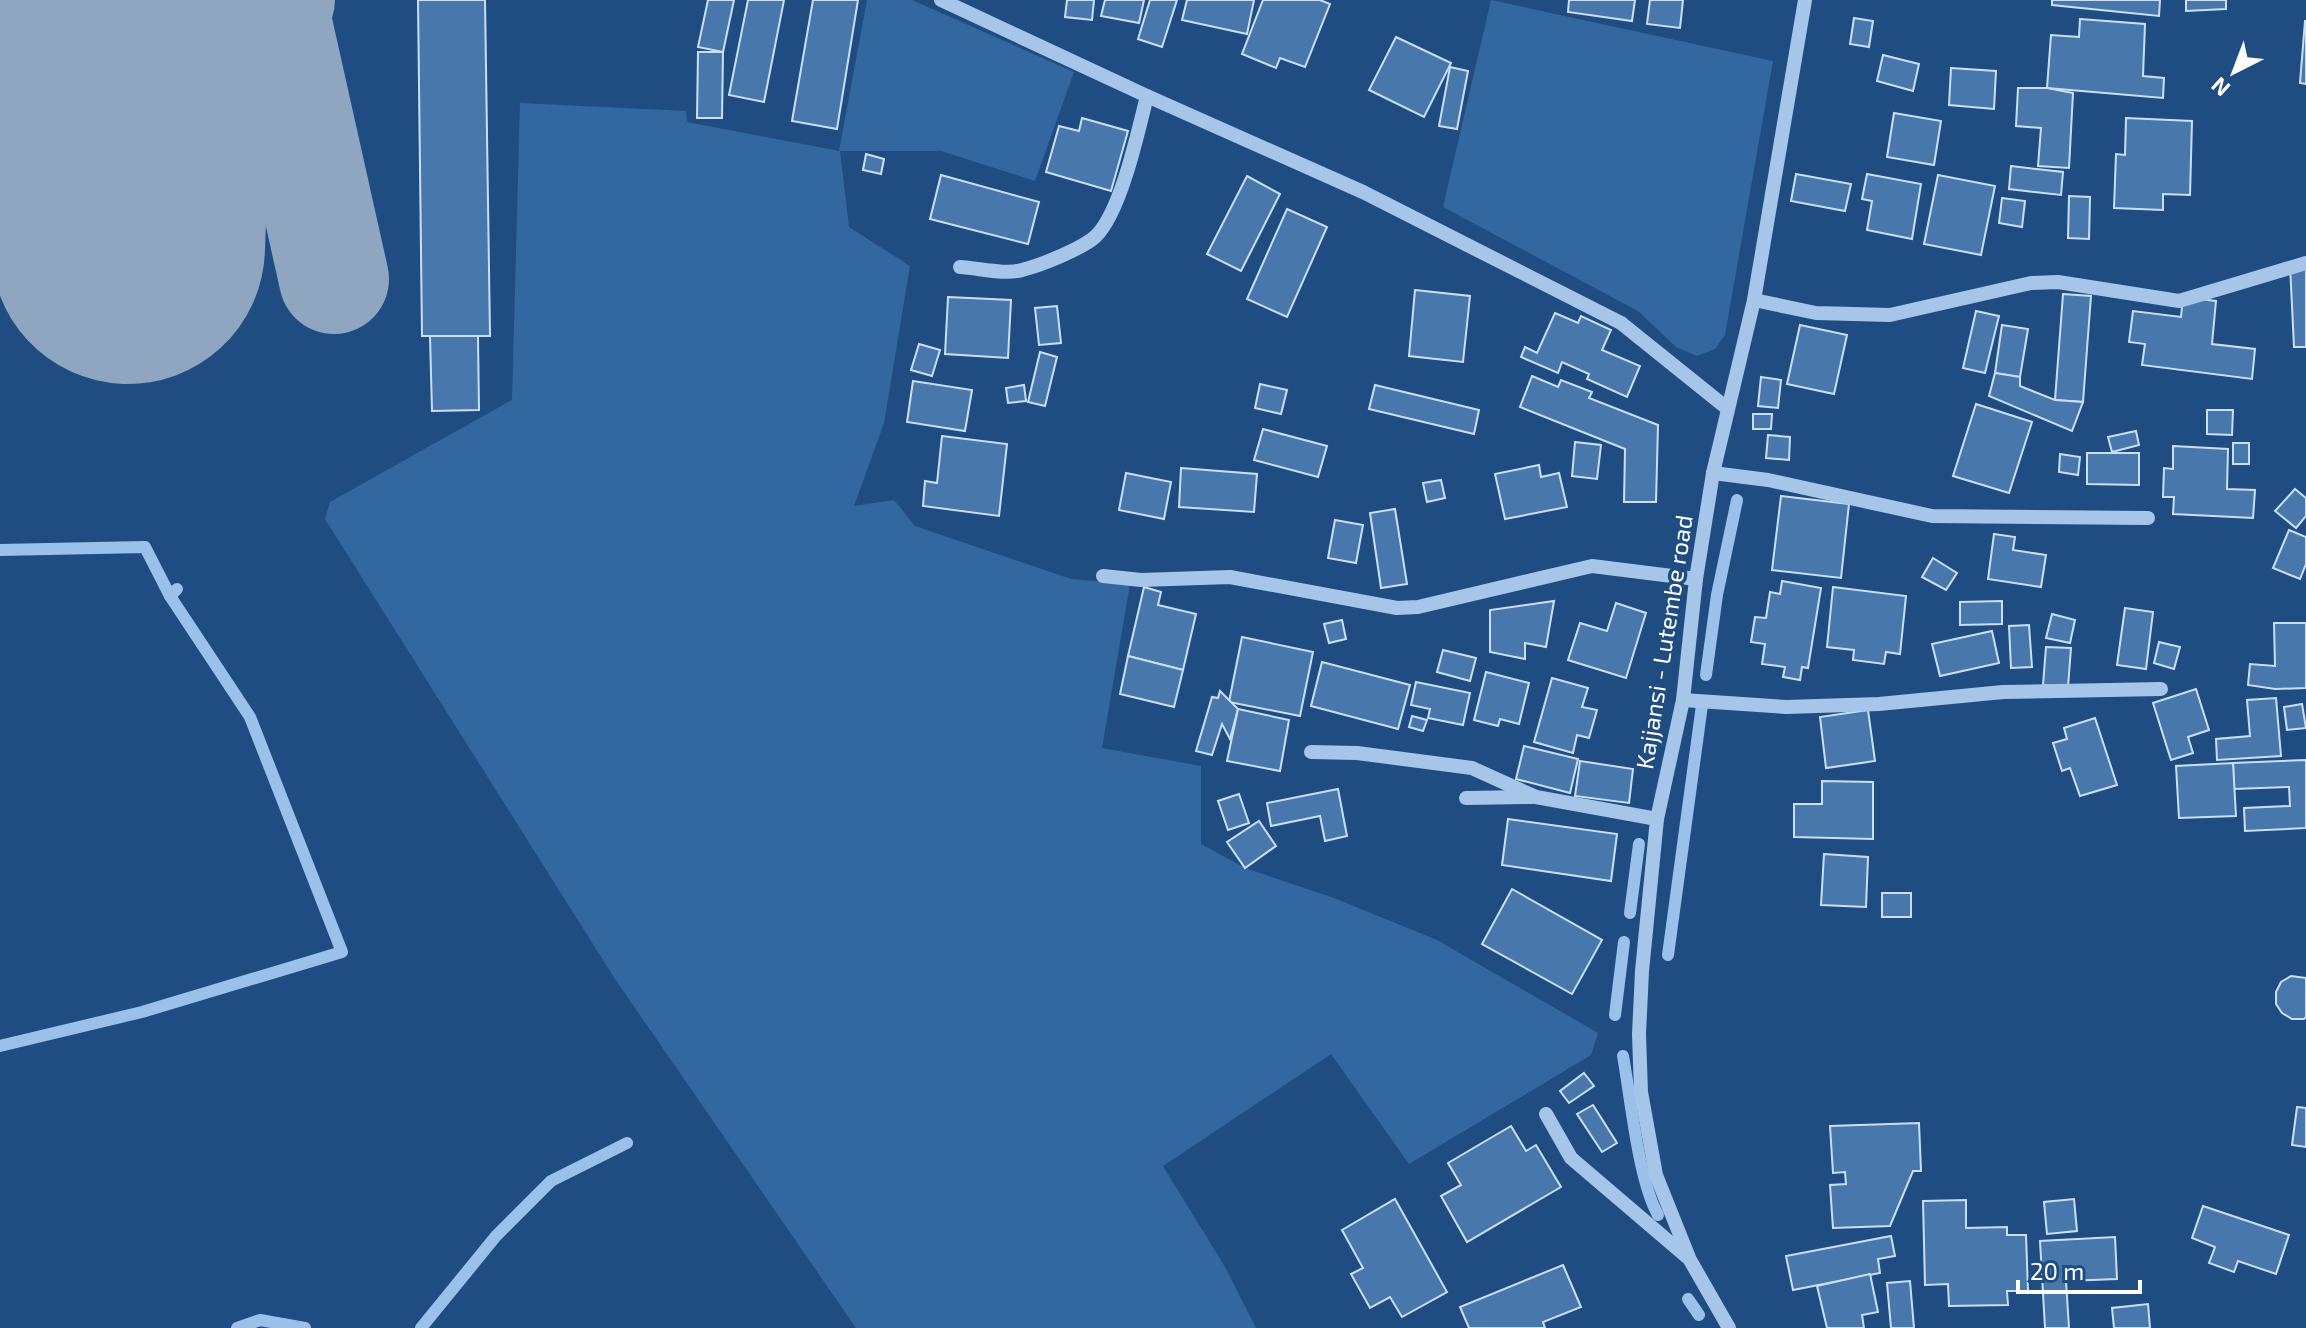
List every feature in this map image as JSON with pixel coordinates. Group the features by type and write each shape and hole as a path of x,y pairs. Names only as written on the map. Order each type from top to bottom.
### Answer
{"street":[{"path":"941,0 957,3 1147,96 1363,192 1621,323 1728,409"},
{"name":"Kajjansi - Lutembe road","path":"1729,1328 1690,1260 1656,1175 1641,1092 1639,1034 1642,971 1657,819 1683,700 1696,579 1713,473 1754,300 1805,0"},
{"path":"960,267 1020,271 1087,243 1099,233 1134,149 1147,96"},
{"path":"1754,300 1816,313 1890,315 2031,283 2058,282 2179,301 2306,263"},
{"path":"1713,473 1768,480 1932,516 2148,518"},
{"path":"1103,576 1141,580 1230,577 1397,608 1418,607 1592,566 1696,579"},
{"path":"1683,700 1786,707 1879,704 2003,692 2161,689"},
{"path":"1311,752 1357,753 1472,768 1536,797"},
{"path":"1466,798 1536,797 1657,819"},
{"path":"1546,1114 1571,1158 1690,1260"}],"shaded area":[{"path":"867,0 912,0 1074,72 1035,181 941,151 840,151 849,227 910,266 884,423 854,506 894,500 915,526 1071,579 1130,584 1102,748 1201,766 1201,844 1245,868 1334,898 1437,940 1598,1033 1591,1055 1409,1164 1331,1054 1163,1166 1225,1267 1256,1328 856,1328 615,979 325,519 330,502 512,400 520,103 686,111 687,122 839,151"},
{"path":"1491,0 1773,61 1725,335 1715,349 1697,356 1676,347 1638,311 1443,207"}],"building":[{"path":"418,0 485,0 490,336 422,336"},
{"path":"708,0 734,0 723,52 698,47"},
{"path":"748,0 784,0 764,102 729,95"},
{"path":"813,0 858,0 837,129 792,121"},
{"path":"1067,0 1094,0 1092,20 1065,17"},
{"path":"1105,0 1144,0 1139,23 1101,16"},
{"path":"1150,0 1177,0 1162,47 1138,39"},
{"path":"1187,0 1254,0 1247,34 1182,20"},
{"path":"1263,0 1320,0 1330,4 1305,67 1280,58 1276,68 1242,54"},
{"path":"1569,0 1635,0 1632,21 1568,12"},
{"path":"1650,0 1683,0 1680,28 1647,24"},
{"path":"2052,0 2160,0 2159,16 2052,5"},
{"path":"2186,0 2226,0 2226,9 2186,11"},
{"path":"1854,18 1873,21 1869,47 1850,44"},
{"path":"2080,19 2145,24 2143,76 2164,78 2163,98 2047,88 2051,35 2079,37"},
{"path":"2306,21 2306,84 2300,83"},
{"path":"1396,37 1451,63 1424,117 1369,90"},
{"path":"698,52 723,52 722,118 697,118"},
{"path":"1883,55 1919,64 1913,91 1877,81"},
{"path":"1450,67 1468,71 1457,129 1439,126"},
{"path":"1951,68 1996,71 1994,109 1949,105"},
{"path":"2018,88 2047,88 2073,93 2069,168 2038,166 2041,128 2016,126"},
{"path":"1894,113 1941,121 1934,165 1887,157"},
{"path":"1082,118 1128,131 1111,191 1046,172 1059,126 1079,131"},
{"path":"2126,118 2192,121 2190,195 2163,194 2163,210 2114,208 2116,154 2125,155"},
{"path":"866,154 884,159 881,174 863,170"},
{"path":"2011,166 2063,172 2061,195 2009,189"},
{"path":"1796,174 1851,184 1845,211 1791,201"},
{"path":"1867,174 1921,184 1912,239 1867,230 1872,201 1862,199"},
{"path":"941,175 1039,202 1028,244 930,219"},
{"path":"1938,175 1995,186 1981,255 1924,244"},
{"path":"1247,176 1280,194 1241,271 1207,254"},
{"path":"2069,196 2090,197 2089,239 2068,238"},
{"path":"2002,198 2025,201 2022,227 1999,223"},
{"path":"1287,209 1327,227 1287,317 1247,299"},
{"path":"2306,264 2306,347 2294,347 2290,265"},
{"path":"1415,290 1470,296 1463,362 1409,356"},
{"path":"2063,294 2091,296 2083,402 2055,400"},
{"path":"948,297 1011,300 1008,358 945,354"},
{"path":"2183,297 2216,301 2212,344 2255,349 2252,379 2142,365 2145,344 2129,342 2133,311 2181,317"},
{"path":"1057,306 1061,343 1039,345 1035,308"},
{"path":"1976,311 1999,316 1985,373 1963,368"},
{"path":"1555,313 1578,323 1581,316 1611,330 1602,350 1640,366 1627,397 1587,379 1589,374 1562,362 1558,373 1521,357 1525,347 1537,353"},
{"path":"1800,325 1847,335 1834,394 1787,384"},
{"path":"2002,325 2028,329 2020,377 1995,373"},
{"path":"430,336 478,336 479,410 432,411"},
{"path":"919,344 940,350 932,376 911,370"},
{"path":"1040,352 1057,357 1045,406 1028,402"},
{"path":"1995,373 2020,377 2020,386 2055,400 2083,402 2072,431 1989,396"},
{"path":"1532,376 1558,387 1561,380 1592,392 1589,398 1658,425 1656,502 1624,502 1625,449 1520,407"},
{"path":"1761,377 1781,380 1778,408 1758,406"},
{"path":"913,381 972,390 965,431 907,422"},
{"path":"1260,384 1287,390 1281,414 1255,408"},
{"path":"1024,385 1026,401 1008,403 1006,388"},
{"path":"1375,385 1479,410 1474,434 1369,409"},
{"path":"1976,404 2032,422 2009,493 1953,476"},
{"path":"2207,410 2233,410 2232,435 2207,434"},
{"path":"1753,414 1772,414 1771,429 1753,429"},
{"path":"1263,429 1327,446 1318,477 1254,460"},
{"path":"2136,431 2139,445 2112,452 2108,437"},
{"path":"1768,435 1790,437 1789,460 1766,458"},
{"path":"942,436 1007,444 999,516 923,506 925,481 937,483"},
{"path":"1575,442 1601,445 1597,479 1572,476"},
{"path":"2233,443 2249,443 2249,464 2233,464"},
{"path":"2173,446 2228,449 2227,489 2255,490 2253,518 2173,514 2174,497 2163,497 2164,468 2173,469"},
{"path":"2087,453 2139,453 2139,485 2087,484"},
{"path":"2060,454 2080,457 2078,475 2059,472"},
{"path":"1539,465 1541,477 1559,473 1567,507 1505,519 1495,474"},
{"path":"1181,468 1257,474 1254,512 1179,507"},
{"path":"1126,473 1171,482 1164,519 1119,510"},
{"path":"1441,480 1445,498 1427,502 1423,483"},
{"path":"2295,489 2306,498 2306,516 2296,528 2275,511"},
{"path":"1781,496 1849,504 1841,578 1772,570"},
{"path":"1395,509 1407,584 1381,588 1370,513"},
{"path":"1335,520 1363,525 1356,563 1328,558"},
{"path":"2289,530 2306,537 2306,564 2300,579 2273,568"},
{"path":"1994,534 2015,537 2013,550 2046,555 2041,587 1988,579"},
{"path":"1933,558 1957,573 1946,590 1922,577"},
{"path":"1782,581 1821,588 1808,668 1802,667 1800,680 1783,677 1785,667 1762,664 1765,644 1751,642 1755,617 1766,618 1770,592 1780,594"},
{"path":"1144,587 1161,592 1158,605 1196,614 1183,670 1128,656"},
{"path":"1833,587 1906,596 1900,654 1886,652 1884,664 1853,660 1854,650 1827,647"},
{"path":"1554,601 1546,647 1525,643 1525,659 1490,652 1490,610"},
{"path":"2002,601 2002,624 1960,625 1960,602"},
{"path":"1616,603 1646,613 1626,678 1568,660 1580,623 1607,631"},
{"path":"2125,608 2153,612 2146,669 2117,665"},
{"path":"2052,614 2075,620 2070,643 2046,638"},
{"path":"1342,620 1346,639 1329,643 1324,624"},
{"path":"2274,623 2306,623 2306,688 2275,689 2248,685 2250,664 2275,666"},
{"path":"2029,625 2032,667 2011,668 2009,626"},
{"path":"1992,631 1999,663 1940,676 1932,644"},
{"path":"1242,637 1313,652 1300,716 1229,702"},
{"path":"2159,642 2180,647 2174,669 2154,663"},
{"path":"2046,647 2071,648 2068,687 2043,685"},
{"path":"1443,650 1476,658 1470,681 1437,672"},
{"path":"1128,656 1183,670 1174,707 1120,694"},
{"path":"1322,662 1410,685 1398,729 1311,706"},
{"path":"1486,672 1529,683 1519,724 1500,719 1498,726 1474,720"},
{"path":"1552,678 1588,688 1582,707 1597,710 1589,738 1577,735 1573,753 1534,742"},
{"path":"1416,682 1470,693 1463,725 1428,718 1430,709 1411,705"},
{"path":"2196,689 2209,730 2188,737 2193,753 2171,760 2153,703"},
{"path":"1220,691 1238,709 1230,739 1222,724 1212,755 1196,751 1212,697 1218,698"},
{"path":"2276,698 2281,756 2217,760 2216,739 2250,736 2247,700"},
{"path":"2302,704 2306,728 2287,730 2284,707"},
{"path":"1238,709 1289,720 1280,771 1227,761"},
{"path":"1868,710 1875,761 1826,768 1820,717"},
{"path":"1412,716 1427,720 1423,731 1409,727"},
{"path":"2095,718 2117,785 2080,796 2070,768 2062,771 2053,743 2067,739 2064,728"},
{"path":"1524,746 1578,759 1570,793 1516,779"},
{"path":"2306,760 2306,828 2245,831 2244,808 2290,806 2289,787 2234,789 2233,763"},
{"path":"1580,761 1633,769 1629,803 1575,796"},
{"path":"2233,763 2236,816 2179,818 2176,766"},
{"path":"1822,781 1873,782 1873,839 1794,837 1794,804 1822,804"},
{"path":"1338,789 1347,836 1325,841 1320,816 1271,826 1267,803"},
{"path":"1239,794 1249,823 1228,830 1218,801"},
{"path":"1508,819 1617,834 1611,881 1502,865"},
{"path":"1259,821 1276,846 1245,868 1227,842"},
{"path":"1824,854 1868,857 1866,907 1821,905"},
{"path":"1512,889 1602,940 1572,994 1482,944"},
{"path":"1882,893 1911,893 1911,917 1882,917"},
{"path":"2291,976 2306,978 2304,1019 2292,1019 2282,1013 2276,1004 2276,992 2281,982"},
{"path":"1584,1073 1594,1086 1569,1103 1560,1091"},
{"path":"1593,1105 1617,1143 1602,1152 1577,1114"},
{"path":"2297,1107 2306,1108 2306,1147 2292,1145"},
{"path":"1919,1123 1921,1171 1913,1171 1890,1226 1833,1228 1830,1185 1846,1184 1845,1172 1833,1173 1830,1126"},
{"path":"1511,1126 1526,1151 1536,1145 1561,1187 1467,1242 1441,1196 1461,1185 1448,1163"},
{"path":"1395,1199 1447,1292 1402,1317 1390,1297 1370,1308 1351,1274 1363,1268 1342,1230"},
{"path":"2074,1199 2077,1231 2047,1234 2044,1202"},
{"path":"1966,1200 1966,1228 2007,1227 2007,1235 2026,1235 2028,1291 2007,1291 2008,1305 1949,1306 1948,1284 1925,1285 1923,1201"},
{"path":"2203,1206 2289,1235 2276,1274 2238,1261 2234,1272 2209,1263 2215,1247 2192,1238"},
{"path":"1891,1236 1895,1256 1878,1259 1880,1273 1793,1290 1786,1256"},
{"path":"2115,1237 2117,1279 2066,1281 2069,1328 2045,1328 2040,1241"},
{"path":"1563,1265 1581,1307 1543,1322 1545,1328 1469,1328 1460,1307"},
{"path":"1870,1274 1878,1312 1862,1315 1864,1328 1827,1328 1817,1286"},
{"path":"1910,1281 1914,1328 1891,1328 1887,1283"},
{"path":"2148,1304 2150,1328 2114,1328 2112,1308"}],"waterway":[{"path":"1706,675 1717,595 1737,500"},
{"path":"0,550 145,547 170,596 177,589"},
{"path":"0,1046 142,1012 342,952 250,717 170,596"},
{"path":"1668,955 1702,705"},
{"path":"1630,913 1639,844"},
{"path":"1615,1015 1624,942"},
{"path":"1623,1056 1640,1160 1658,1215"},
{"path":"421,1328 496,1236 551,1181 627,1143"},
{"path":"1688,1299 1699,1315"},
{"path":"237,1328 260,1320 305,1328"}],"taxiway":[{"path":"137,1 275,15 280,0"},
{"path":"275,15 334,279"}],"runway":[{"path":"128,247 137,0"}]}
